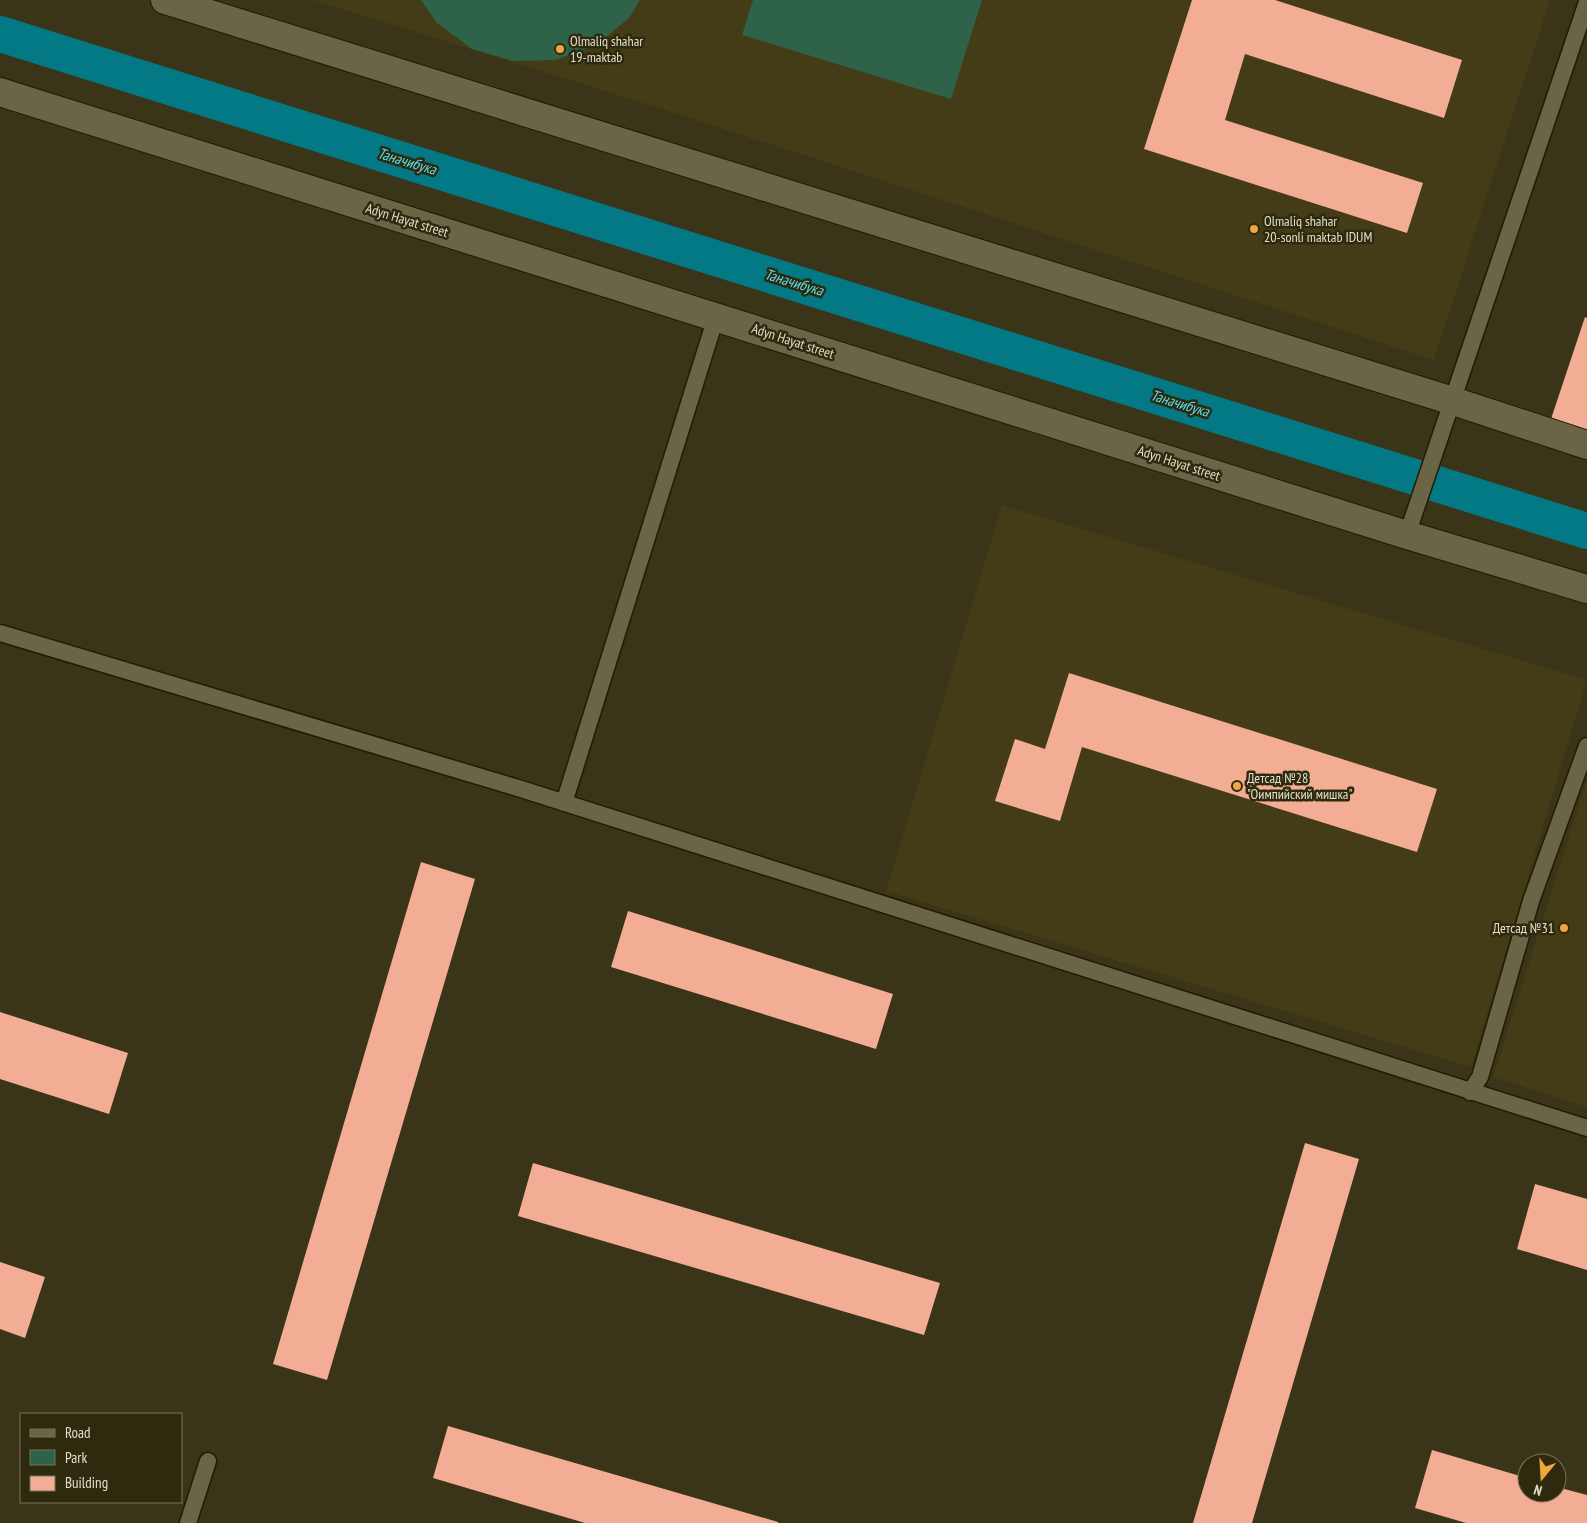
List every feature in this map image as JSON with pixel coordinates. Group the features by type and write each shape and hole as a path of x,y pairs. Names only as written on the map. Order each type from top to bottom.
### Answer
{"street":[{"path":"165,0 1453,401 1587,445"},
{"name":"Adyn Hayat street","path":"0,92 716,317 1411,525 1587,589"}],"lane":[{"path":"1411,525 1587,2"},
{"path":"564,803 716,317"},
{"path":"0,633 564,803 1587,1128"},
{"path":"1470,1092 1480,1077 1531,901 1587,746"},
{"path":"188,1523 208,1461"}],"shaded area":[{"name":"Olmaliq shahar 20-sonli maktab IDUM","path":"313,0 1550,0 1434,360 631,99"},
{"name":"Детсад №28 \"Оимпийский мишка\"","path":"1002,505 1587,680 1471,1067 886,891"},
{"name":"Детсад №31","path":"1587,779 1587,1107 1493,1077"}],"green space":[{"path":"421,0 640,0 629,18 596,45 556,60 513,61 472,49 437,23"},
{"path":"753,0 982,0 951,99 742,35"}],"building":[{"path":"1192,0 1275,0 1462,60 1444,118 1245,54 1225,120 1423,183 1407,233 1144,149"},
{"path":"1585,317 1587,318 1587,431 1551,419"},
{"path":"1069,673 1437,789 1417,852 1082,747 1060,821 995,801 1015,739 1045,749"},
{"path":"421,862 475,879 327,1380 273,1364"},
{"path":"628,911 893,994 876,1049 611,967"},
{"path":"0,1012 128,1053 109,1114 0,1079"},
{"path":"1305,1143 1359,1159 1252,1523 1193,1523"},
{"path":"533,1163 940,1283 924,1335 518,1216"},
{"path":"1535,1184 1587,1199 1587,1270 1517,1249"},
{"path":"0,1262 45,1277 25,1338 0,1329"},
{"path":"448,1426 778,1523 585,1523 433,1478"},
{"path":"1432,1450 1517,1475 1517,1503 1567,1503 1567,1490 1587,1495 1587,1523 1466,1523 1415,1508"}],"waterway":[{"name":"Таначибука","path":"0,34 1587,531"}],"place":[{"name":"Olmaliq shahar 19-maktab","path":"560,49"},
{"name":"Olmaliq shahar 20-sonli maktab IDUM","path":"1254,229"},
{"name":"Детсад №28 \"Оимпийский мишка\"","path":"1237,786"},
{"name":"Детсад №31","path":"1564,928"}]}
